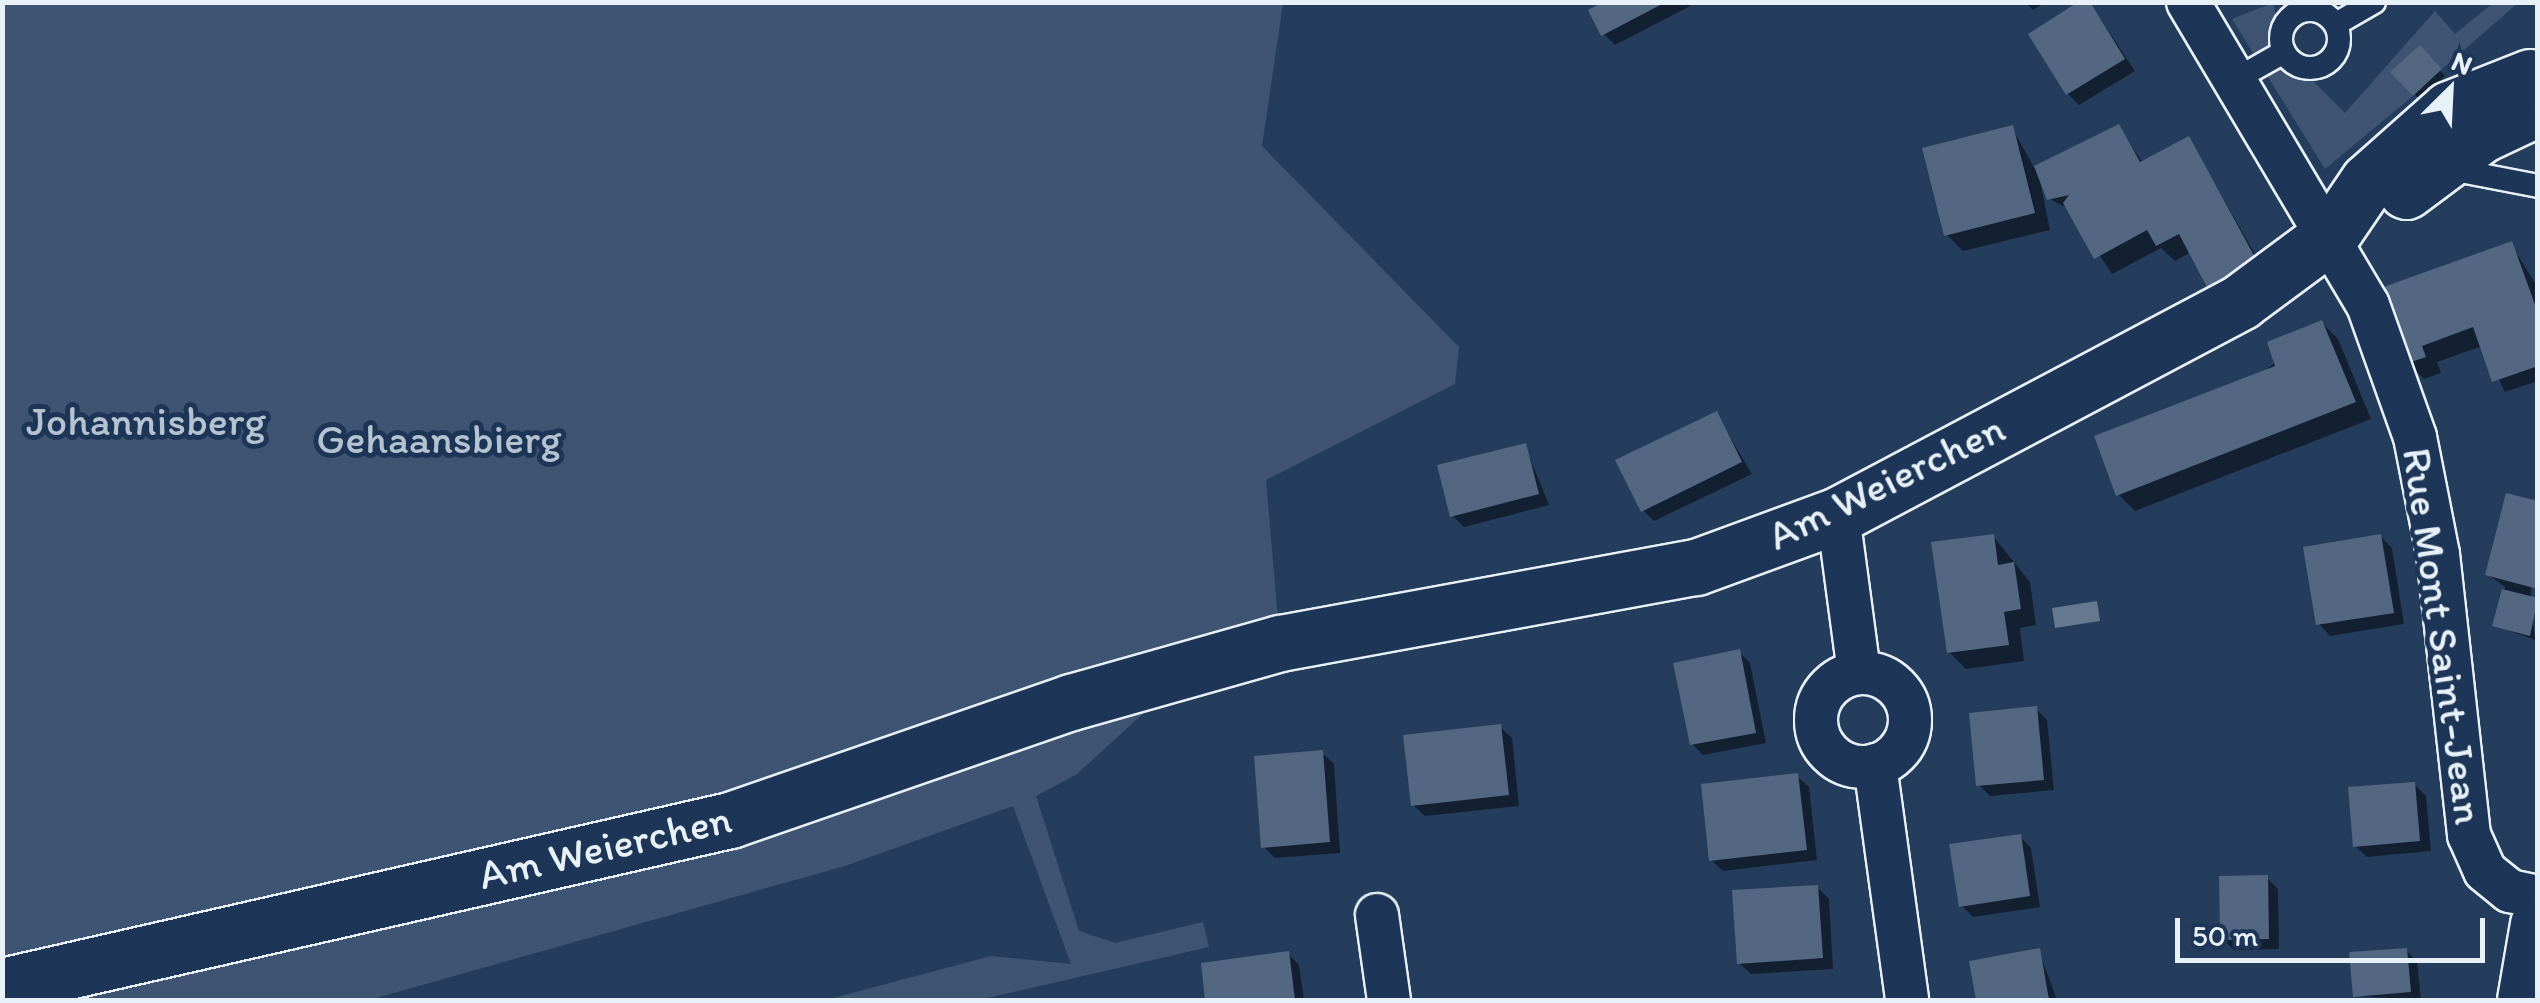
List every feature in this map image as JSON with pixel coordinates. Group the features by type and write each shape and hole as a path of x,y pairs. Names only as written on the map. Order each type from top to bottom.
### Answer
{"main road":[{"path":"2332,234 2368,181 2449,108 2535,86"},
{"path":"2332,234 2357,231 2535,86"},
{"name":"Am Weierchen","path":"2,986 730,820 1195,666 1280,643 1696,567 1838,515 2240,302 2332,234"},
{"path":"2525,1000 2538,924"}],"street":[{"name":"Rue Mont Saint-Jean","path":"2188,2 2332,234 2416,437 2470,834 2485,871 2510,891 2538,897"},
{"path":"1838,515 1859,672"},
{"path":"1859,672 1882,676 1910,712 1908,735 1875,766 1833,756 1820,738 1823,695 1859,672"},
{"path":"1875,766 1908,1000"},
{"path":"1377,915 1389,1000"}],"lane":[{"path":"2336,24 2374,2"},
{"path":"2315,10 2336,24 2340,43 2325,65 2298,66 2284,52 2281,34 2296,13 2315,10"},
{"path":"2238,78 2284,52"},
{"path":"2436,167 2538,186"}],"green space":[{"name":"Gehaansbierg","path":"2,3 1283,3 1262,146 1459,347 1455,384 1266,480 1280,643 1195,666 1077,774 1036,796 1079,931 1115,943 1203,922 1209,947 979,1000 826,1000 991,956 1071,964 1013,806 845,866 369,1000 3,1000"},
{"path":"2273,3 2284,52 2345,113 2435,11 2455,34 2493,3 2518,3 2442,69 2420,46 2391,72 2413,96 2325,169 2232,19"}],"shaded area":[{"path":"2097,601 2100,621 2055,628 2052,608"}],"building":[{"path":"1603,2 1666,2 1601,36 1588,10"},
{"path":"2078,2 2090,2 2125,59 2066,95 2028,34"},
{"path":"2420,45 2442,69 2413,96 2390,72"},
{"path":"2119,124 2140,162 2189,136 2258,263 2208,289 2179,234 2156,246 2147,230 2094,259 2063,203 2069,195 2047,200 2034,166"},
{"path":"2013,125 2035,213 1944,236 1922,148"},
{"path":"2512,241 2538,313 2538,366 2492,382 2473,327 2422,346 2426,357 2405,364 2378,289"},
{"path":"2322,320 2356,402 2116,496 2094,436 2275,366 2267,342"},
{"path":"1717,411 1742,462 1641,512 1615,460"},
{"path":"1526,443 1539,494 1450,517 1437,465"},
{"path":"2506,493 2538,501 2538,589 2485,575"},
{"path":"1994,534 1998,565 2014,562 2021,609 2004,612 2009,645 1947,653 1931,542"},
{"path":"2381,534 2394,613 2316,625 2303,547"},
{"path":"2502,589 2538,598 2530,636 2492,626"},
{"path":"1740,649 1756,733 1690,745 1673,663"},
{"path":"2037,706 2044,780 1976,786 1969,713"},
{"path":"1501,724 1509,795 1411,806 1403,735"},
{"path":"1323,750 1330,842 1261,848 1254,756"},
{"path":"1798,773 1807,850 1709,861 1701,784"},
{"path":"2415,782 2420,841 2353,847 2348,787"},
{"path":"2021,834 2030,896 1959,907 1949,844"},
{"path":"2268,875 2269,939 2220,940 2219,876"},
{"path":"1818,885 1823,958 1737,964 1732,890"},
{"path":"2040,948 2049,1000 1976,1000 1969,961"},
{"path":"2407,948 2411,992 2353,997 2349,952"},
{"path":"1289,951 1295,1000 1205,1000 1201,963"}],"park label":[{"name":"Johannisberg","path":"146,421"}]}
